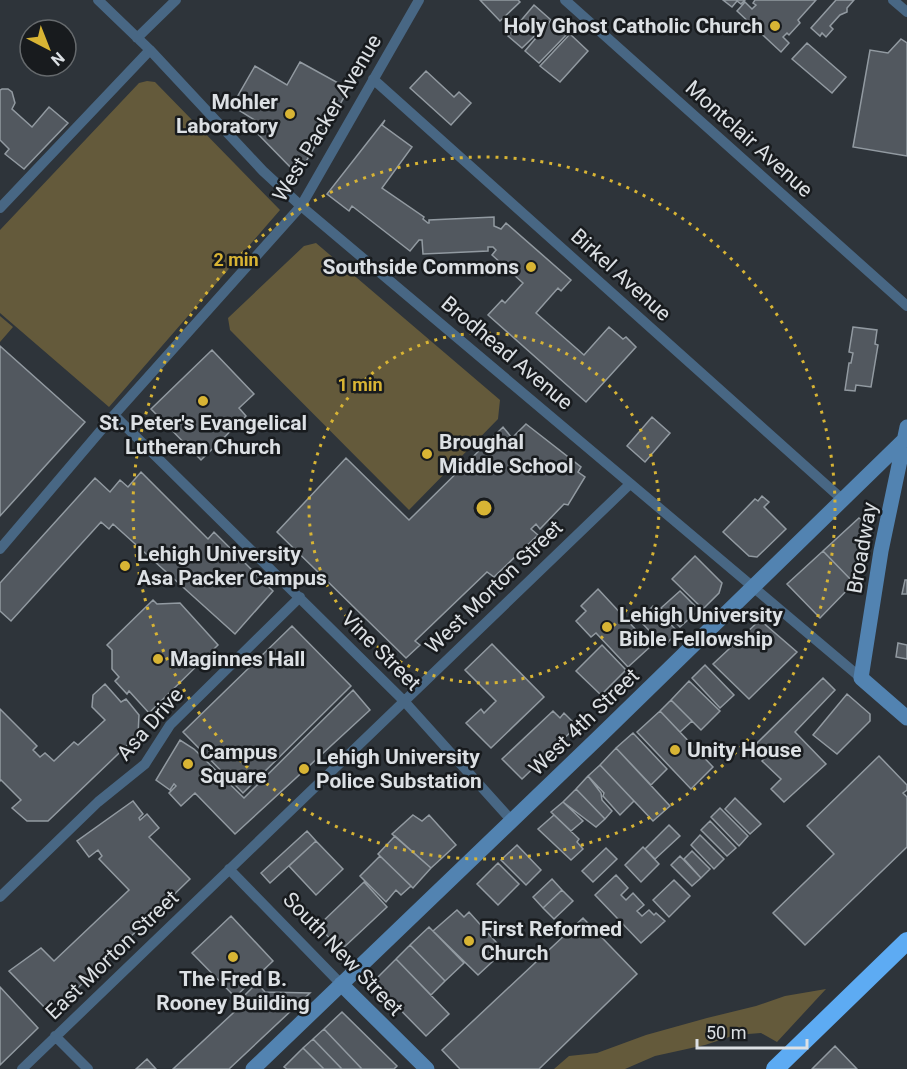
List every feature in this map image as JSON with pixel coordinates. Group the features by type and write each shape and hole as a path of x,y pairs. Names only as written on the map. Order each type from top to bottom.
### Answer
{"highway":[{"path":"775,1069 907,941"}],"main road":[{"name":"West 4th Street","path":"253,1069 843,500 906,434"},
{"name":"Broadway","path":"861,678 881,550 906,434"},
{"name":"Brodhead Avenue","path":"861,678 907,718"},
{"name":"South New Street","path":"341,984 427,1069"}],"street":[{"name":"Brodhead Avenue","path":"98,0 150,50 263,171 301,206 861,678"},
{"path":"137,38 176,0"},
{"name":"West Packer Avenue","path":"0,549 114,415 301,206 419,0"},
{"name":"Montclair Avenue","path":"565,0 907,306"},
{"path":"893,0 907,12"},
{"path":"0,208 150,50"},
{"name":"Birkel Avenue","path":"373,79 843,500"},
{"name":"Vine Street","path":"114,415 404,700 512,821"},
{"name":"West Morton Street","path":"229,869 630,484"},
{"name":"Asa Drive","path":"0,897 98,802 145,764 170,725 300,597"},
{"name":"South New Street","path":"229,869 341,984"},
{"name":"East Morton Street","path":"22,1069 229,869"},
{"path":"55,1036 88,1069"}],"shaded area":[{"path":"155,82 280,210 109,407 0,313 0,230 139,83"},
{"path":"316,243 500,400 498,419 409,510 230,330 228,318 304,246"},
{"path":"0,316 13,327 0,342"},
{"path":"826,989 777,1042 761,1033 735,1035 705,1045 655,1056 625,1069 554,1069 569,1056 597,1053 646,1035 785,996"}],"building":[{"path":"480,0 518,0 520,2 500,21"},
{"path":"723,0 745,0 741,4 737,1 732,7"},
{"name":"Holy Ghost Catholic Church","path":"755,0 816,0 798,20 800,23 789,35 787,33 783,37 789,43 781,52 737,11 745,2 752,9 756,5 753,3"},
{"path":"836,0 854,0 847,8 847,12 840,15 830,26 833,29 826,37 822,33 820,36 811,28"},
{"path":"534,5 551,20 522,48 508,36"},
{"path":"551,20 568,33 539,63 525,51"},
{"path":"570,34 588,51 560,82 540,66"},
{"path":"901,39 907,43 907,156 853,147 870,50 888,53"},
{"path":"807,43 846,77 832,93 792,59"},
{"name":"Mohler Laboratory","path":"300,62 349,89 298,175 255,131 258,122 232,106 255,66 287,85"},
{"path":"426,71 454,97 459,92 471,103 451,125 410,88"},
{"path":"0,90 12,92 15,103 12,109 32,127 49,107 68,123 24,169 5,154 9,149 0,140"},
{"name":"Southside Commons","path":"385,120 382,125 412,147 382,188 424,217 423,219 428,223 429,220 494,217 494,226 501,229 506,223 571,280 561,291 558,288 536,313 584,355 609,327 623,339 626,337 636,347 586,402 488,315 502,300 505,303 523,283 492,255 496,250 493,247 488,247 488,251 423,254 422,240 419,240 410,251 352,206 349,211 327,194"},
{"path":"853,327 877,330 875,344 878,345 871,387 856,385 855,391 845,390 853,353 849,352"},
{"path":"0,346 85,422 0,516"},
{"name":"St. Peter's Evangelical Lutheran Church","path":"212,350 254,394 239,408 246,416 201,460 151,409"},
{"path":"652,417 670,433 645,462 627,446"},
{"name":"Broughal Middle School","path":"526,424 581,467 578,472 585,477 568,505 564,504 540,529 536,524 531,529 538,535 494,577 487,572 415,641 420,645 406,658 277,532 346,458 409,520 503,427 512,438"},
{"path":"141,472 208,539 214,532 273,591 235,634 113,524 109,529 101,522 11,621 0,611 0,583 95,478 110,492 120,480 128,487"},
{"path":"762,496 769,502 764,507 786,529 757,557 749,556 723,532 755,499 758,501"},
{"path":"859,518 865,522 854,583 823,551"},
{"path":"823,551 854,583 820,618 787,584"},
{"path":"695,556 722,583 719,593 703,609 672,579"},
{"path":"905,580 907,580 907,594 902,594"},
{"name":"Lehigh University Bible Fellowship","path":"598,589 651,646 628,667 596,633 591,637 576,621 586,611 581,606"},
{"path":"680,591 699,610 680,627 661,608"},
{"name":"Maginnes Hall","path":"153,600 157,604 180,603 218,645 149,713 129,691 127,694 115,681 119,677 112,669 112,650 107,645"},
{"path":"653,606 678,632 664,646 639,620"},
{"path":"760,620 797,652 749,699 713,664"},
{"path":"292,626 351,686 243,793 183,732"},
{"path":"898,643 907,645 907,659 896,657"},
{"path":"492,644 544,697 491,748 466,723 481,709 484,713 496,701 465,670"},
{"path":"602,645 626,670 601,695 576,671"},
{"path":"705,665 734,695 720,708 692,678"},
{"path":"823,678 835,690 795,732 826,764 784,802 771,789 781,779 762,761 766,757 755,745"},
{"path":"689,681 720,711 701,730 671,700"},
{"path":"105,684 121,702 126,699 139,715 138,735 48,821 27,821 12,808 21,800 0,781 0,709 37,746 33,750 40,757 45,753 54,761 74,742 78,745 105,720 92,707 93,695"},
{"name":"Campus Square","path":"353,690 370,710 235,834 195,793 181,806 169,793 176,786 174,784 170,790 156,780 180,740 194,749 244,798"},
{"path":"847,694 870,714 870,721 837,754 813,735"},
{"path":"671,700 692,721 680,732 660,711"},
{"path":"553,711 560,718 564,713 577,726 522,779 502,759"},
{"name":"Unity House","path":"660,711 713,767 691,789 637,732"},
{"path":"633,733 667,769 651,785 616,748"},
{"path":"616,748 670,806 653,821 600,765"},
{"path":"879,756 907,785 907,790 903,793 907,797 907,847 805,945 773,913 834,854 807,826"},
{"path":"600,765 634,801 620,815 588,776"},
{"path":"588,776 601,793 602,800 612,811 605,819 576,789"},
{"path":"576,789 605,819 596,827 563,802"},
{"path":"735,798 761,824 750,834 725,809"},
{"path":"133,801 143,814 140,820 147,814 159,828 149,837 190,879 51,1014 9,971 41,948 54,961 129,890 99,859 102,856 98,850 89,857 77,841"},
{"path":"563,802 583,821 571,831 551,812"},
{"path":"720,808 748,836 739,846 711,817"},
{"path":"413,815 422,821 429,815 456,845 431,868 392,834"},
{"path":"554,815 579,839 577,842 583,849 571,860 538,829"},
{"path":"710,821 736,848 727,856 701,830"},
{"path":"669,825 680,836 655,859 645,849"},
{"path":"307,831 316,841 270,883 261,873"},
{"path":"700,835 724,859 714,869 691,845"},
{"path":"395,836 431,868 413,888 378,854"},
{"path":"316,841 343,869 316,895 289,866"},
{"path":"517,845 541,870 526,885 501,860"},
{"path":"643,847 659,864 641,882 625,865"},
{"path":"606,848 617,859 593,882 582,871"},
{"path":"692,851 710,869 701,878 684,859"},
{"path":"380,856 411,886 401,895 396,890 386,902 360,876"},
{"path":"680,856 701,878 692,886 671,865"},
{"path":"498,863 519,884 498,905 477,884"},
{"path":"616,875 628,888 621,895 626,900 633,893 644,905 637,911 642,916 649,910 665,921 641,943 595,895"},
{"path":"552,879 562,890 543,908 533,897"},
{"path":"674,880 690,896 669,917 653,900"},
{"path":"364,882 387,907 341,950 318,926"},
{"path":"562,890 573,901 554,919 543,908"},
{"name":"First Reformed Church","path":"457,910 464,917 469,912 504,951 478,975 433,931"},
{"name":"The Fred B. Rooney Building","path":"231,916 273,961 235,997 192,953"},
{"path":"583,918 637,974 539,1069 460,1069 442,1050"},
{"path":"429,927 464,963 445,981 410,945"},
{"path":"410,945 445,981 431,995 396,959"},
{"path":"396,959 449,1014 426,1036 373,982"},
{"path":"257,983 265,992 310,993 229,1069 173,1069 246,1001 242,998"},
{"path":"0,987 38,1028 0,1065"},
{"path":"342,1012 397,1066 394,1069 362,1069 324,1029"},
{"path":"324,1029 362,1069 342,1069 313,1039"},
{"path":"313,1039 342,1069 324,1069 303,1048"},
{"path":"835,1046 857,1069 812,1069"},
{"path":"303,1048 324,1069 287,1069 284,1067"},
{"path":"147,1059 156,1069 136,1069"}],"place":[{"name":"Holy Ghost Catholic Church","path":"775,26"},
{"name":"Mohler Laboratory","path":"290,114"},
{"name":"Southside Commons","path":"531,267"},
{"name":"St. Peter's Evangelical Lutheran Church","path":"203,401"},
{"name":"Broughal Middle School","path":"427,454"},
{"name":"Lehigh University Asa Packer Campus","path":"125,566"},
{"name":"Lehigh University Bible Fellowship","path":"607,627"},
{"name":"Maginnes Hall","path":"158,659"},
{"name":"Unity House","path":"675,750"},
{"name":"Campus Square","path":"188,764"},
{"name":"Lehigh University Police Substation","path":"304,769"},
{"name":"First Reformed Church","path":"469,941"},
{"name":"The Fred B. Rooney Building","path":"233,957"}]}
